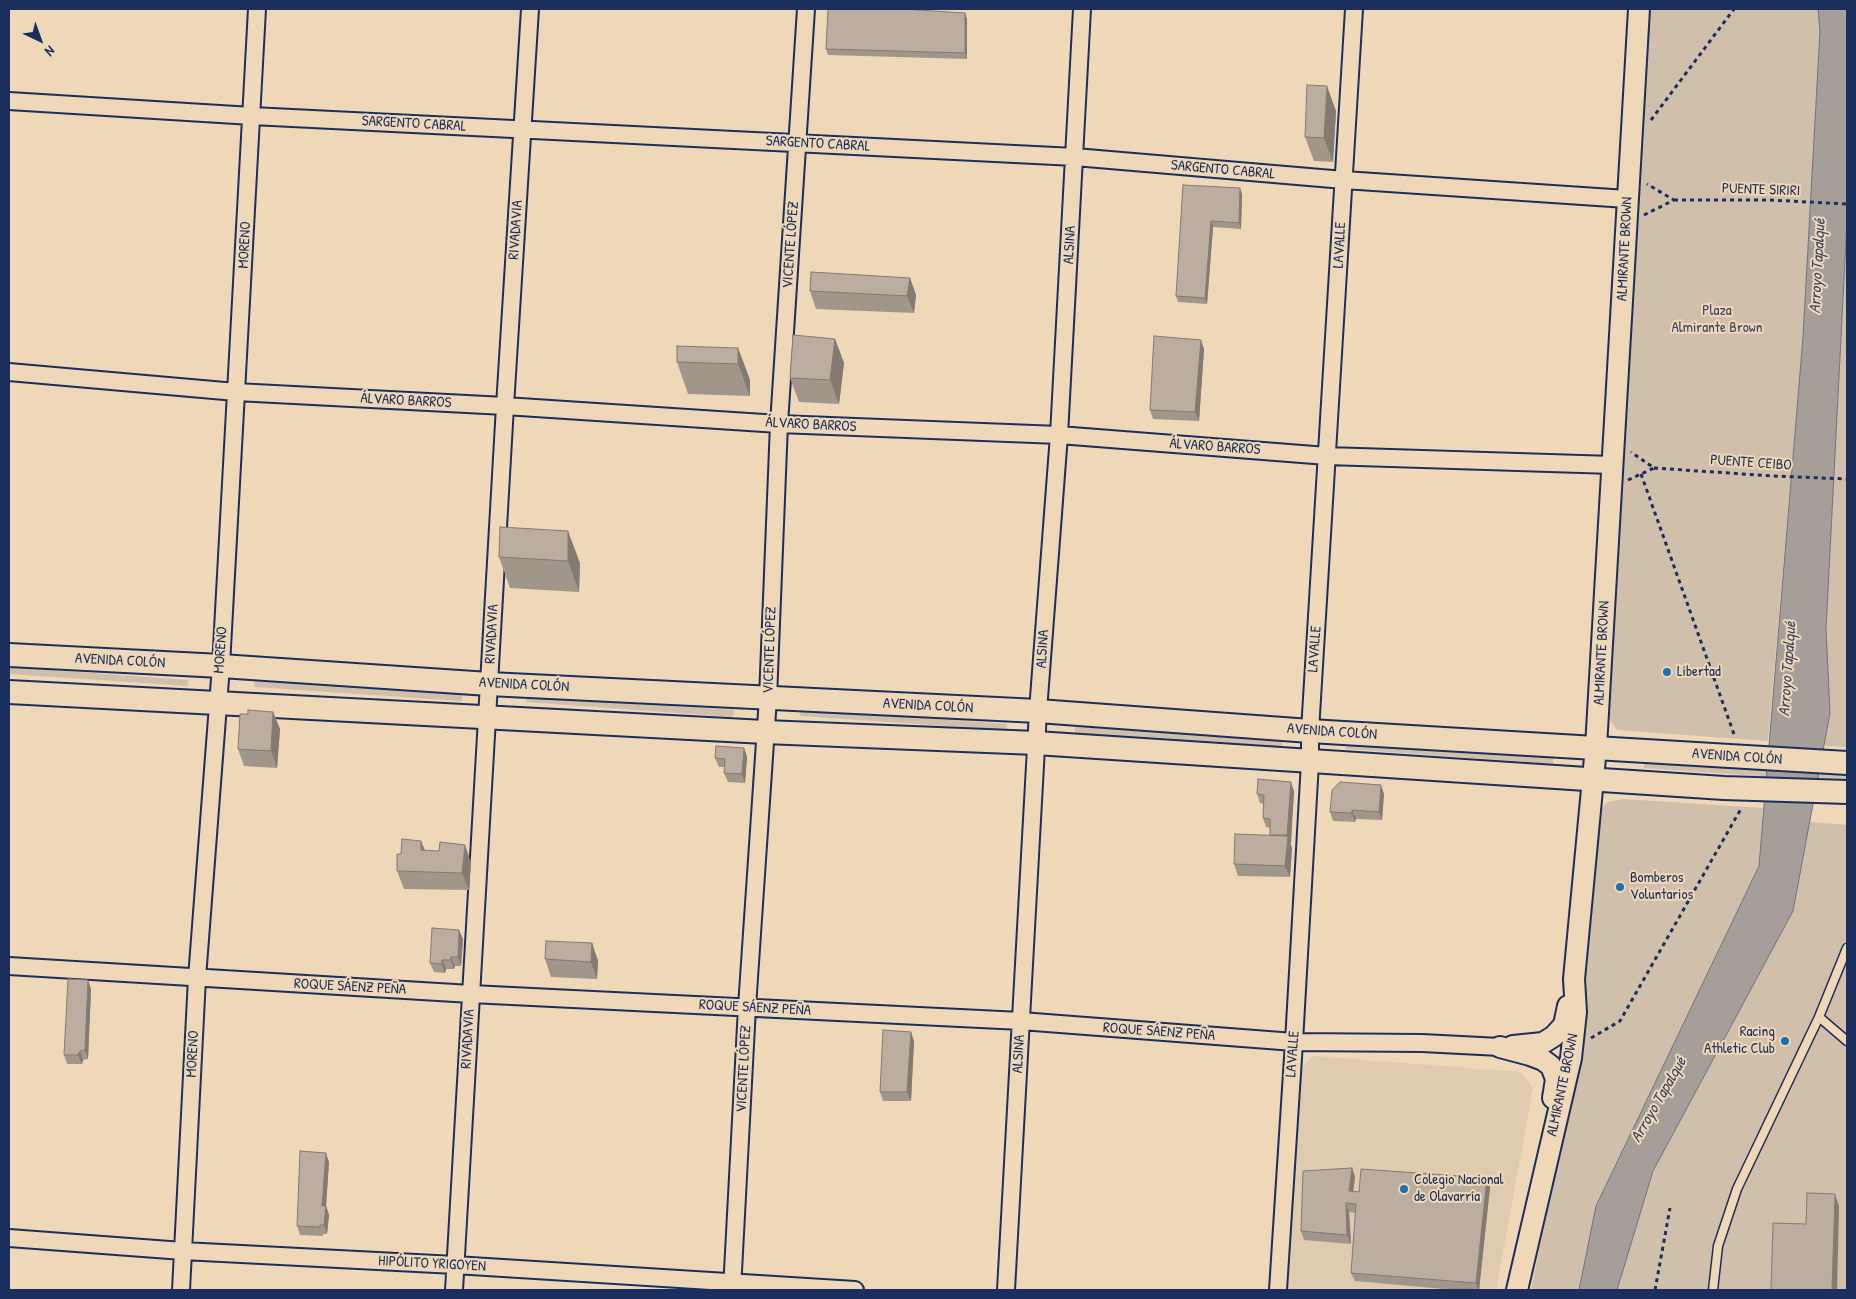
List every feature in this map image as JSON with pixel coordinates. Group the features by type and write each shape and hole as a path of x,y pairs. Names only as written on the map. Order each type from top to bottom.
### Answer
{"main road":[{"name":"AVENIDA COLÓN","path":"9,655 221,666 489,684 1038,711 1310,731 1596,747 1729,744 1847,763"},
{"name":"AVENIDA COLÓN","path":"9,692 765,732 1036,743 1724,788 1847,792"}],"street":[{"name":"MORENO","path":"181,1290 197,978 221,666 257,9"},
{"name":"RIVADAVIA","path":"454,1290 530,9"},
{"name":"VICENTE LÓPEZ","path":"732,1286 747,1007 768,698 779,424 799,142 806,9"},
{"name":"ALSINA","path":"1006,1290 1036,743 1059,435 1082,9"},
{"name":"LAVALLE","path":"1278,1290 1354,9"},
{"name":"ALMIRANTE BROWN","path":"1517,1290 1571,1058 1576,1012 1574,979 1594,780 1639,9"},
{"name":"SARGENTO CABRAL","path":"9,101 252,116 1075,157 1344,180 1627,199"},
{"name":"ÁLVARO BARROS","path":"9,372 236,392 505,406 779,424 1059,435 1327,456 1613,465"},
{"name":"ROQUE SÁENZ PEÑA","path":"9,966 471,994 1021,1021 1294,1042 1422,1043 1500,1047"},
{"path":"1500,1047 1543,1043 1554,1036 1564,1025 1574,979"},
{"path":"1500,1047 1530,1055 1543,1060 1551,1066 1556,1079 1551,1111 1551,1141"},
{"name":"HIPÓLITO YRIGOYEN","path":"9,1238 183,1251 455,1265 732,1286 855,1290"}],"lane":[{"path":"1713,1290 1718,1246 1737,1189 1819,1017 1847,948"},
{"path":"1819,1017 1847,1041"}],"path":[{"path":"1646,126 1734,9"},
{"path":"1645,183 1674,200"},
{"path":"1636,219 1674,200"},
{"name":"PUENTE SIRIRI","path":"1674,200 1769,200 1847,204"},
{"name":"PUENTE CEIBO","path":"1630,452 1654,468"},
{"name":"PUENTE CEIBO","path":"1620,484 1654,468 1847,479"},
{"path":"1641,474 1729,744 1742,739"},
{"path":"1589,1039 1620,1021 1742,807"},
{"path":"1655,1290 1670,1208"}],"shaded area":[{"name":"Colegio Nacional de Olavarría","path":"1313,1056 1521,1072 1533,1088 1496,1290 1288,1290 1300,1069"}],"green space":[{"name":"Plaza Almirante Brown","path":"1648,9 1818,9 1820,31 1803,337 1768,741 1617,730 1607,715"},
{"path":"1847,221 1847,747 1824,746 1830,713 1826,629"},
{"path":"9,667 188,680 188,686 9,674"},
{"path":"255,680 462,695 462,701 254,687"},
{"path":"527,695 734,710 733,717 526,702"},
{"path":"800,709 1007,724 1006,730 800,716"},
{"path":"1075,726 1282,741 1282,747 1075,733"},
{"path":"1346,742 1553,757 1553,764 1346,749"},
{"path":"1644,761 1847,775 1847,782 1644,768"},
{"path":"1623,799 1763,808 1759,866 1596,1206 1579,1290 1531,1290 1554,1175 1584,972 1600,810 1608,802"},
{"name":"Racing Athletic Club","path":"1810,822 1847,825 1847,1290 1617,1290 1653,1171 1793,911"}],"water":[{"name":"Arroyo Tapalqué","path":"1818,9 1847,9 1847,221 1826,629 1830,713 1793,911 1653,1171 1617,1290 1579,1290 1596,1206 1759,866 1803,337 1820,31"}],"building":[{"path":"828,9 903,9 965,13 965,53 826,49"},
{"path":"1307,85 1327,86 1324,138 1305,137"},
{"path":"1183,185 1240,188 1239,223 1211,221 1205,298 1176,296"},
{"path":"811,272 910,278 907,296 810,291"},
{"path":"793,335 835,339 830,380 790,378"},
{"path":"1154,336 1201,340 1195,412 1150,410"},
{"path":"677,346 738,348 738,364 677,362"},
{"path":"500,527 568,531 568,561 499,557"},
{"path":"248,710 273,712 271,751 238,749 240,714 248,714"},
{"path":"716,746 744,748 742,774 724,773 725,759 715,758"},
{"path":"1258,779 1291,782 1287,835 1270,835 1270,819 1263,818 1264,795 1257,794"},
{"path":"1340,782 1381,785 1379,812 1352,810 1352,813 1330,812 1332,790"},
{"path":"1235,834 1288,836 1285,866 1234,864"},
{"path":"402,839 421,841 421,850 439,851 440,842 465,845 462,873 397,871 397,854 401,854"},
{"path":"432,928 459,930 458,957 451,957 451,960 442,960 442,964 430,963"},
{"path":"546,941 592,943 591,962 545,959"},
{"path":"68,979 88,980 85,1050 80,1051 78,1055 64,1055"},
{"path":"883,1030 911,1032 907,1092 880,1092"},
{"path":"300,1151 326,1153 322,1206 326,1206 324,1225 320,1225 320,1227 297,1226"},
{"path":"1352,1168 1349,1191 1359,1192 1361,1169 1487,1178 1476,1283 1351,1273 1356,1204 1346,1203 1347,1235 1301,1231 1303,1171"},
{"path":"1807,1193 1835,1194 1832,1290 1771,1290 1773,1223 1806,1224"}],"place":[{"name":"Libertad","path":"1667,672"},
{"name":"Bomberos Voluntarios","path":"1620,887"},
{"name":"Racing Athletic Club","path":"1785,1041"},
{"name":"Colegio Nacional de Olavarría","path":"1404,1189"}]}
